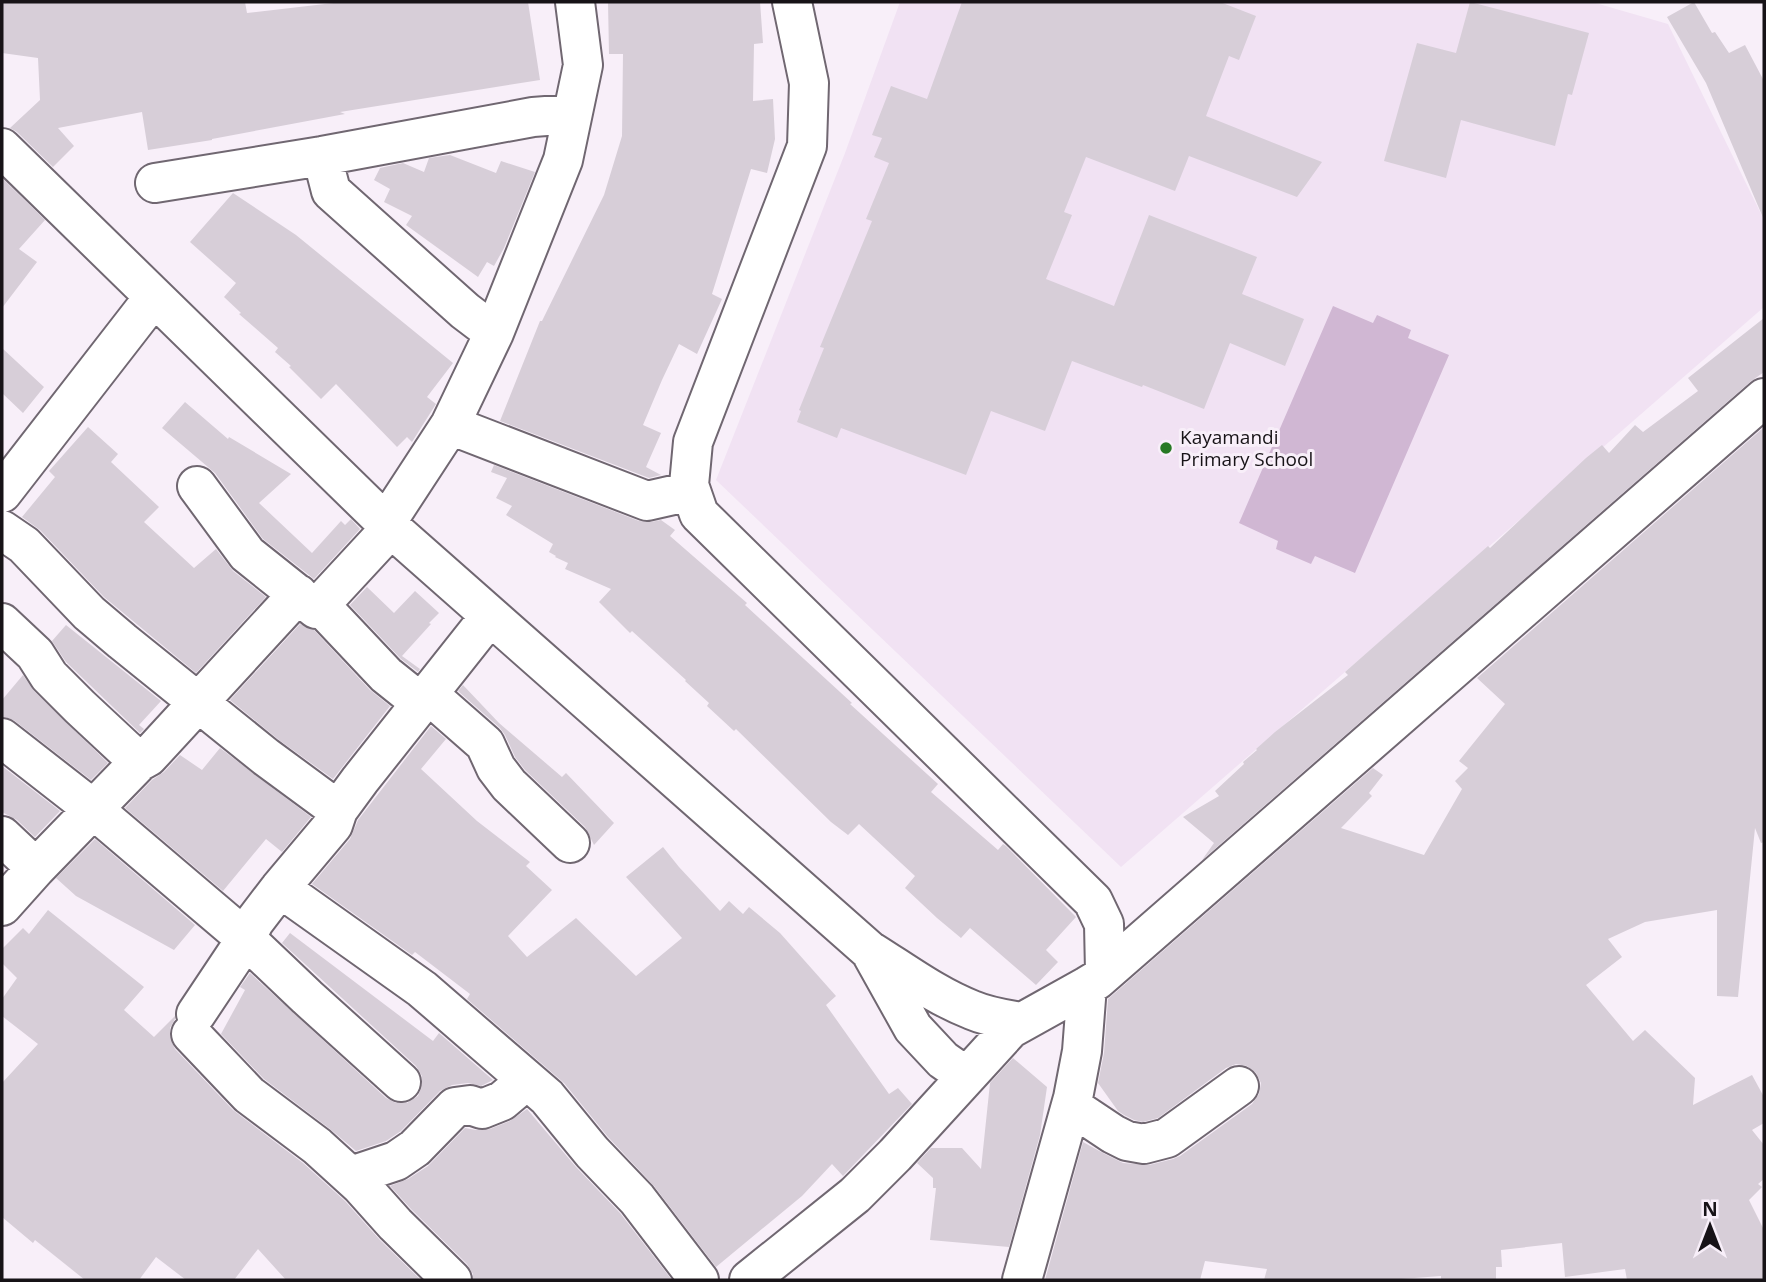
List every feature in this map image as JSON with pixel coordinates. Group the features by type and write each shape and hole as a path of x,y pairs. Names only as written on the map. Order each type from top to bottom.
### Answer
{"street":[{"path":"2,906 198,703 388,526 450,425 494,333 563,160 583,65 575,2"},
{"path":"792,2 808,83 807,146 693,442 689,485 699,514 1093,901 1104,924 1071,1106 1024,1280"},
{"path":"155,183 322,156 533,117 572,114"},
{"path":"2,148 388,526 870,951 960,1005 986,1015 1020,1022"},
{"path":"322,156 331,191 494,333"},
{"path":"2,493 153,297"},
{"path":"749,1280 855,1195 1003,1036 1020,1022 1096,979 1764,398"},
{"path":"450,425 647,501 691,491"},
{"path":"197,486 247,554 309,599 386,675 425,698 485,744 496,768 509,785 570,843"},
{"path":"2,530 24,545 89,613 266,757 338,810"},
{"path":"452,1280 317,1146 249,1095 193,1024 254,922 333,825 338,810 490,616"},
{"path":"2,623 35,654 49,676 139,762"},
{"path":"2,738 93,809 246,939 401,1082"},
{"path":"2,836 36,868"},
{"path":"280,888 422,989 547,1097 592,1152 637,1199 699,1280"},
{"path":"870,951 914,1028 943,1060 967,1076"},
{"path":"351,1177 396,1161 415,1148 454,1107 470,1105 482,1109 502,1101 527,1080"},
{"path":"1071,1106 1113,1134 1127,1141 1144,1144 1167,1138 1239,1086"}],"shaded area":[{"name":"Kayamandi Primary School","path":"900,2 1592,2 1668,24 1764,220 1764,307 1121,867 716,480 845,153"},
{"path":"1333,306 1373,323 1377,315 1411,330 1408,338 1449,355 1355,573 1315,556 1311,564 1276,549 1278,541 1239,523"}],"building":[{"path":"2,2 245,2 247,13 342,2 528,2 540,80 340,112 345,114 148,150 142,112 58,128 74,146 53,167 10,128 40,100 38,58 2,53"},
{"path":"608,2 760,2 763,43 754,44 753,101 773,99 775,139 767,173 751,169 712,294 722,299 697,354 679,344 643,425 661,433 646,467 661,475 649,478 500,421 540,321 604,195 622,136 623,54 609,54"},
{"path":"962,2 1220,2 1256,16 1239,60 1229,56 1206,116 1322,162 1297,197 1189,156 1175,191 1086,157 1064,212 1072,215 1046,279 1114,306 1149,215 1257,257 1242,294 1304,319 1285,366 1230,343 1204,409 1072,361 1045,431 991,411 966,475 841,428 837,438 797,422 801,411 799,410 824,348 820,347 872,221 866,219 889,163 874,157 882,138 872,135 891,86 927,99"},
{"path":"1470,2 1589,33 1572,95 1568,94 1555,146 1461,120 1446,178 1384,161 1417,43 1456,53"},
{"path":"1694,2 1712,33 1715,32 1729,53 1745,45 1764,81 1764,220 1706,83 1667,17"},
{"path":"450,155 496,173 501,161 535,172 504,248 494,266 487,262 478,277 406,225 412,216 384,202 390,189 374,180 380,168 403,163 424,172 429,158"},
{"path":"2,178 45,220 19,249 37,262 2,308"},
{"path":"233,193 296,235 453,363 427,397 436,404 412,442 407,437 397,447 336,384 321,399 275,352 278,348 224,297 236,283 190,242"},
{"path":"1764,318 1764,372 1202,860 1214,843 1183,817 1219,796 1215,791 1256,749 1348,675 1345,672 1488,546 1490,548 1586,458 1602,445 1609,453 1635,425 1643,432 1698,391 1688,378"},
{"path":"2,348 44,387 23,413 2,393"},
{"path":"185,402 228,439 229,437 291,474 259,503 312,553 341,521 345,525 351,519 360,529 314,579 263,539 215,473 162,428"},
{"path":"88,427 118,454 111,462 159,507 144,522 194,568 216,549 233,571 266,597 196,673 104,597 40,530 22,517 55,477 49,471"},
{"path":"1763,428 1764,842 1761,843 1755,828 1738,997 1717,996 1717,910 1645,922 1608,939 1622,957 1586,985 1633,1041 1645,1030 1695,1078 1693,1105 1752,1075 1764,1097 1764,1123 1752,1130 1764,1145 1764,1179 1758,1184 1762,1187 1749,1200 1764,1230 1764,1280 1627,1280 1625,1269 1565,1277 1562,1243 1501,1250 1502,1267 1496,1267 1496,1280 1441,1280 1441,1276 1388,1280 1264,1280 1267,1269 1205,1261 1200,1280 1045,1280 1083,1142 1123,1163 1149,1165 1173,1159 1252,1104 1259,1094 1261,1083 1256,1073 1247,1066 1236,1064 1226,1068 1158,1118 1143,1122 1124,1115 1118,1111 1098,1083 1104,1053 1108,999 1373,768 1383,775 1369,793 1372,796 1341,828 1424,855 1462,789 1455,781 1468,768 1459,761 1505,704 1477,678"},
{"path":"494,465 639,521 661,520 675,530 670,536 747,603 745,605 938,784 931,792 998,850 1003,844 1006,846 1076,917 1046,950 1058,962 1036,985 970,928 961,938 937,918 905,888 915,876 859,824 848,835 831,822 736,729 734,731 707,706 709,703 686,680 632,631 630,633 599,602 611,589 565,569 568,563 549,552 553,544 506,515 512,506 496,498 507,478 491,472"},
{"path":"367,587 394,613 415,591 439,613 402,656 420,669 418,672 401,659 350,605"},
{"path":"300,624 314,630 370,690 390,706 333,779 230,700"},
{"path":"66,625 161,701 139,725 144,729 140,733 66,662 52,641"},
{"path":"23,675 34,691 108,763 91,780 15,721 2,717 2,700"},
{"path":"463,685 499,723 562,777 566,773 614,823 594,845 585,827 525,770 500,728 458,691"},
{"path":"431,726 446,739 421,769 477,821 530,862 526,866 552,890 508,936 527,957 576,918 636,976 682,938 626,877 663,847 720,911 729,901 743,914 749,907 780,933 836,996 826,1005 889,1094 898,1088 912,1104 843,1176 832,1164 802,1196 716,1267 654,1186 608,1137 564,1083 467,999 470,994 415,952 412,955 312,884 350,839 358,820"},
{"path":"220,748 311,817 282,852 266,839 223,891 125,808 180,755 202,770"},
{"path":"2,766 60,811 35,837 17,820 2,812"},
{"path":"95,839 195,925 174,950 76,896 56,878"},
{"path":"48,910 144,987 124,1010 154,1037 175,1016 170,1028 170,1038 175,1049 233,1110 303,1163 345,1201 421,1280 286,1280 258,1249 234,1280 186,1280 156,1257 139,1280 85,1280 2,1217 2,1083 38,1044 2,1016 2,999 17,978 2,963 2,949 23,928 29,934"},
{"path":"290,933 433,1041 439,1033 493,1080 481,1086 468,1083 452,1085 440,1091 401,1131 386,1141 356,1151 264,1079 221,1034 245,990 240,987 250,973 386,1098 396,1103 407,1103 418,1096 422,1076 416,1066 282,943"},
{"path":"1013,1058 1047,1087 1040,1135 1009,1247 930,1240 936,1188 933,1188 933,1178 917,1163 931,1148 962,1148 981,1169 990,1083"},
{"path":"527,1109 576,1167 620,1213 672,1280 473,1280 473,1274 467,1264 390,1186 408,1179 428,1166 465,1128 490,1129 510,1121"}],"place":[{"name":"Kayamandi Primary School","path":"1166,448"}]}
